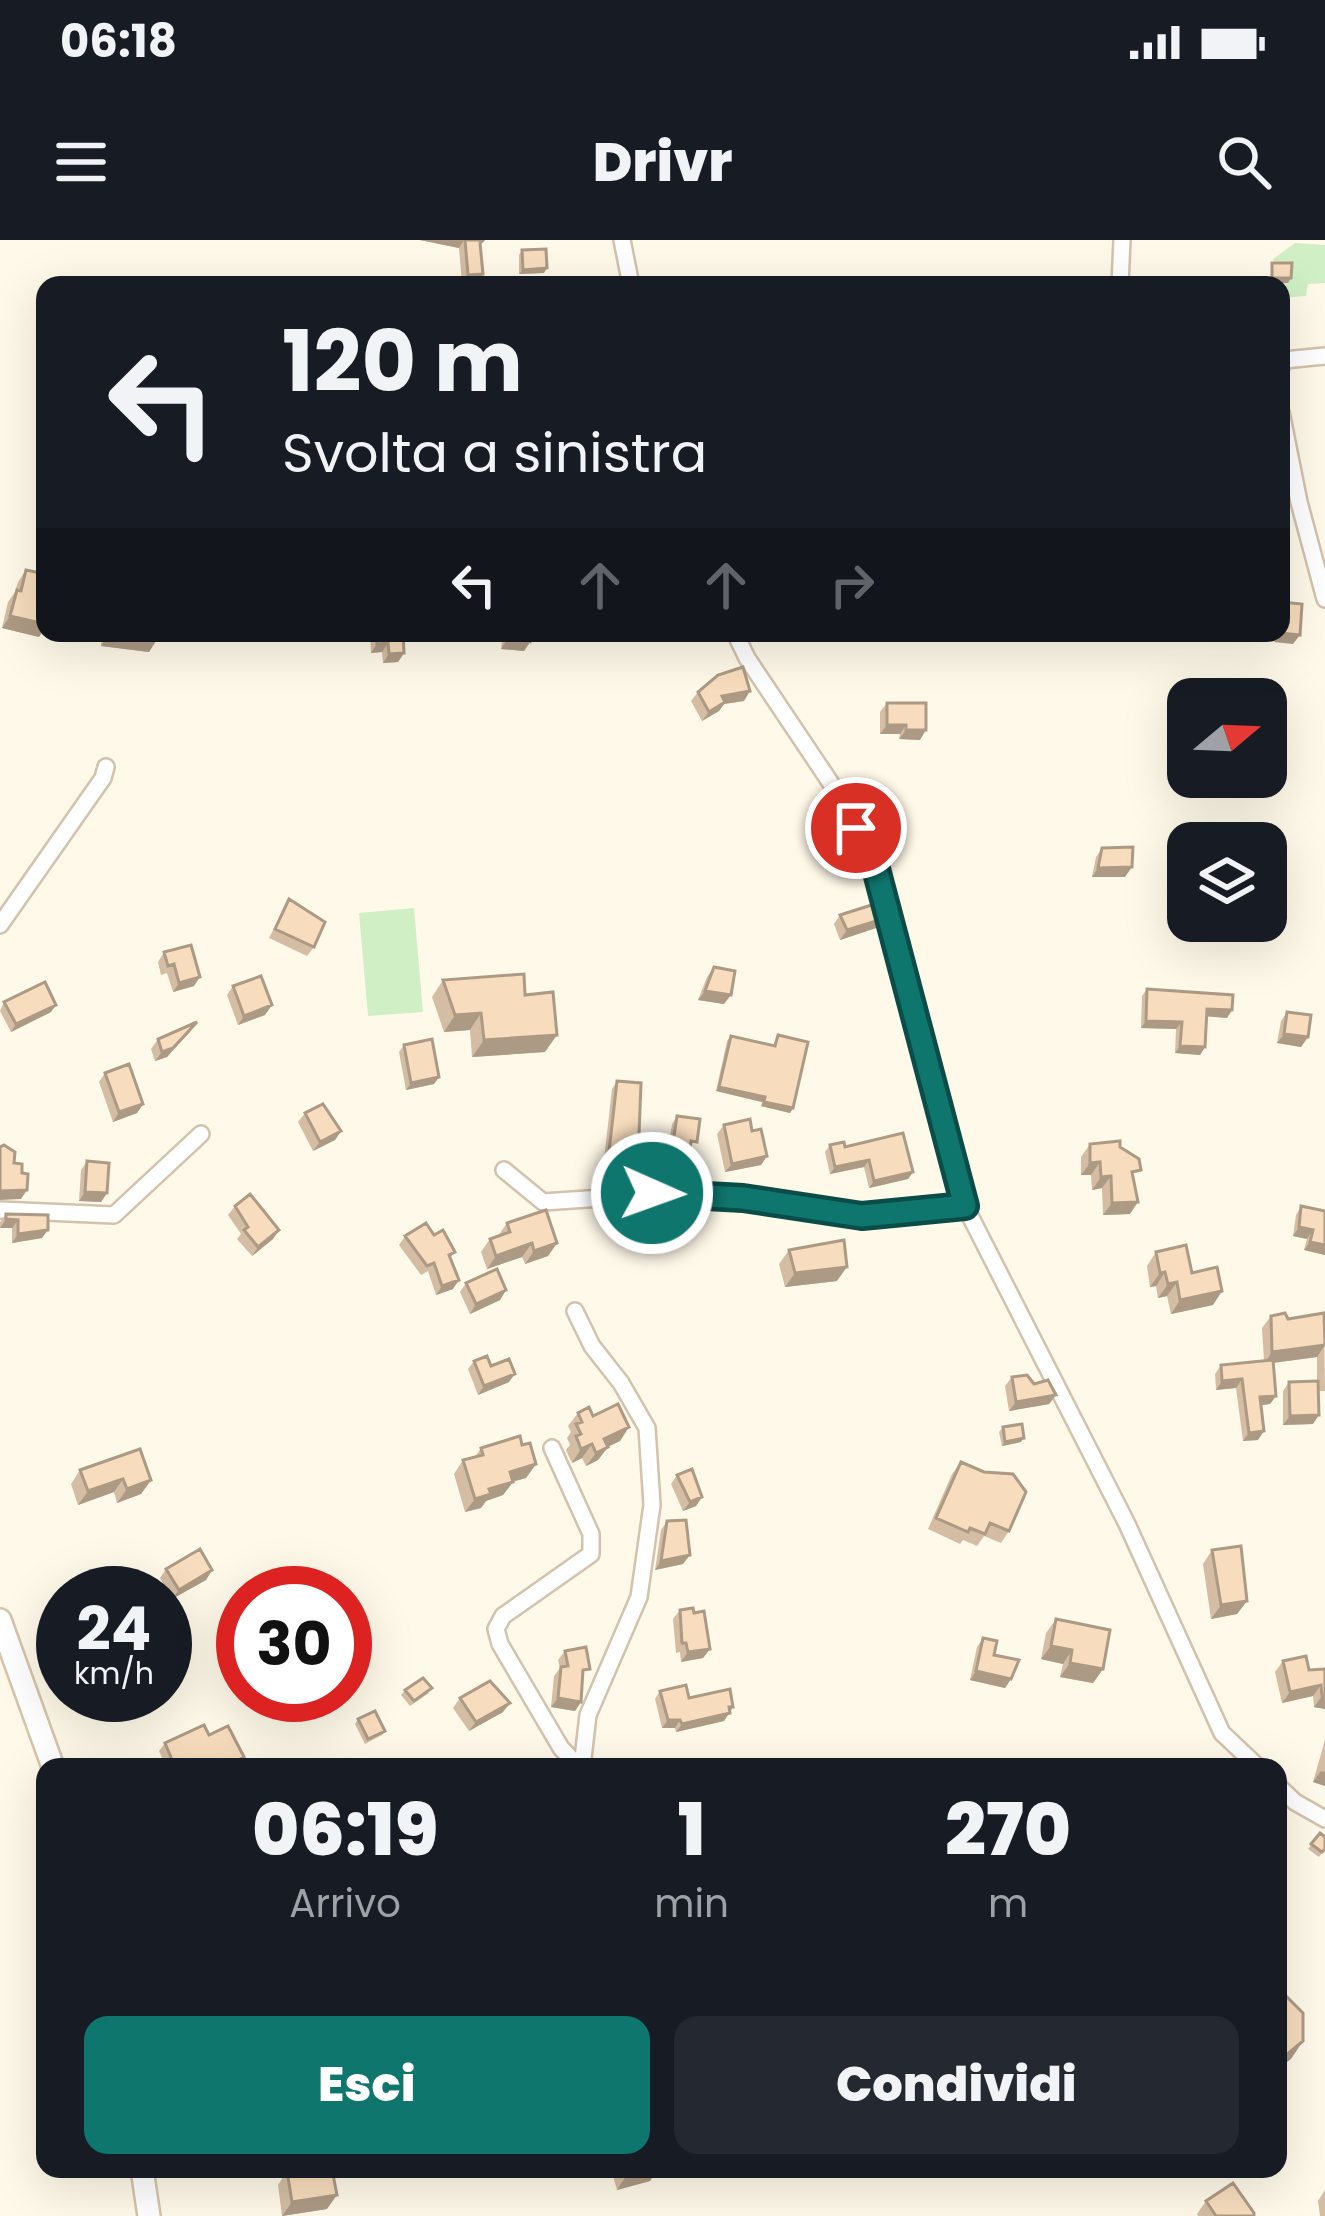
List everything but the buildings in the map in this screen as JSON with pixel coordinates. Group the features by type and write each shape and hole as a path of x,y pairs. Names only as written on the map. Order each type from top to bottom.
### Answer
{"main road":[{"path":"0,1620 50,1758"},
{"path":"143,2178 149,2216"}],"street":[{"path":"622,240 629,276"},
{"path":"1120,276 1122,240"},
{"path":"1290,359 1325,356"},
{"path":"1290,457 1325,599"},
{"path":"739,642 836,791 875,865 965,1206 1126,1525 1222,1733 1248,1758"},
{"path":"0,925 103,778 106,767"},
{"path":"0,1210 114,1215 201,1134"},
{"path":"504,1170 543,1202 690,1192 862,1216 965,1206"},
{"path":"575,1311 592,1346 646,1428 652,1504 639,1597 588,1715 581,1758"},
{"path":"552,1448 591,1534 591,1554 503,1616 496,1629 500,1644 571,1758"},
{"path":"1287,1795 1325,1819"}],"green space":[{"path":"1295,243 1325,245 1325,283 1308,284 1306,296 1290,297 1290,276 1276,276 1273,259"},
{"path":"414,908 423,1012 368,1016 359,913"}],"route":[{"path":"652,1193 690,1192 862,1216 965,1206 875,865 856,828"}]}
